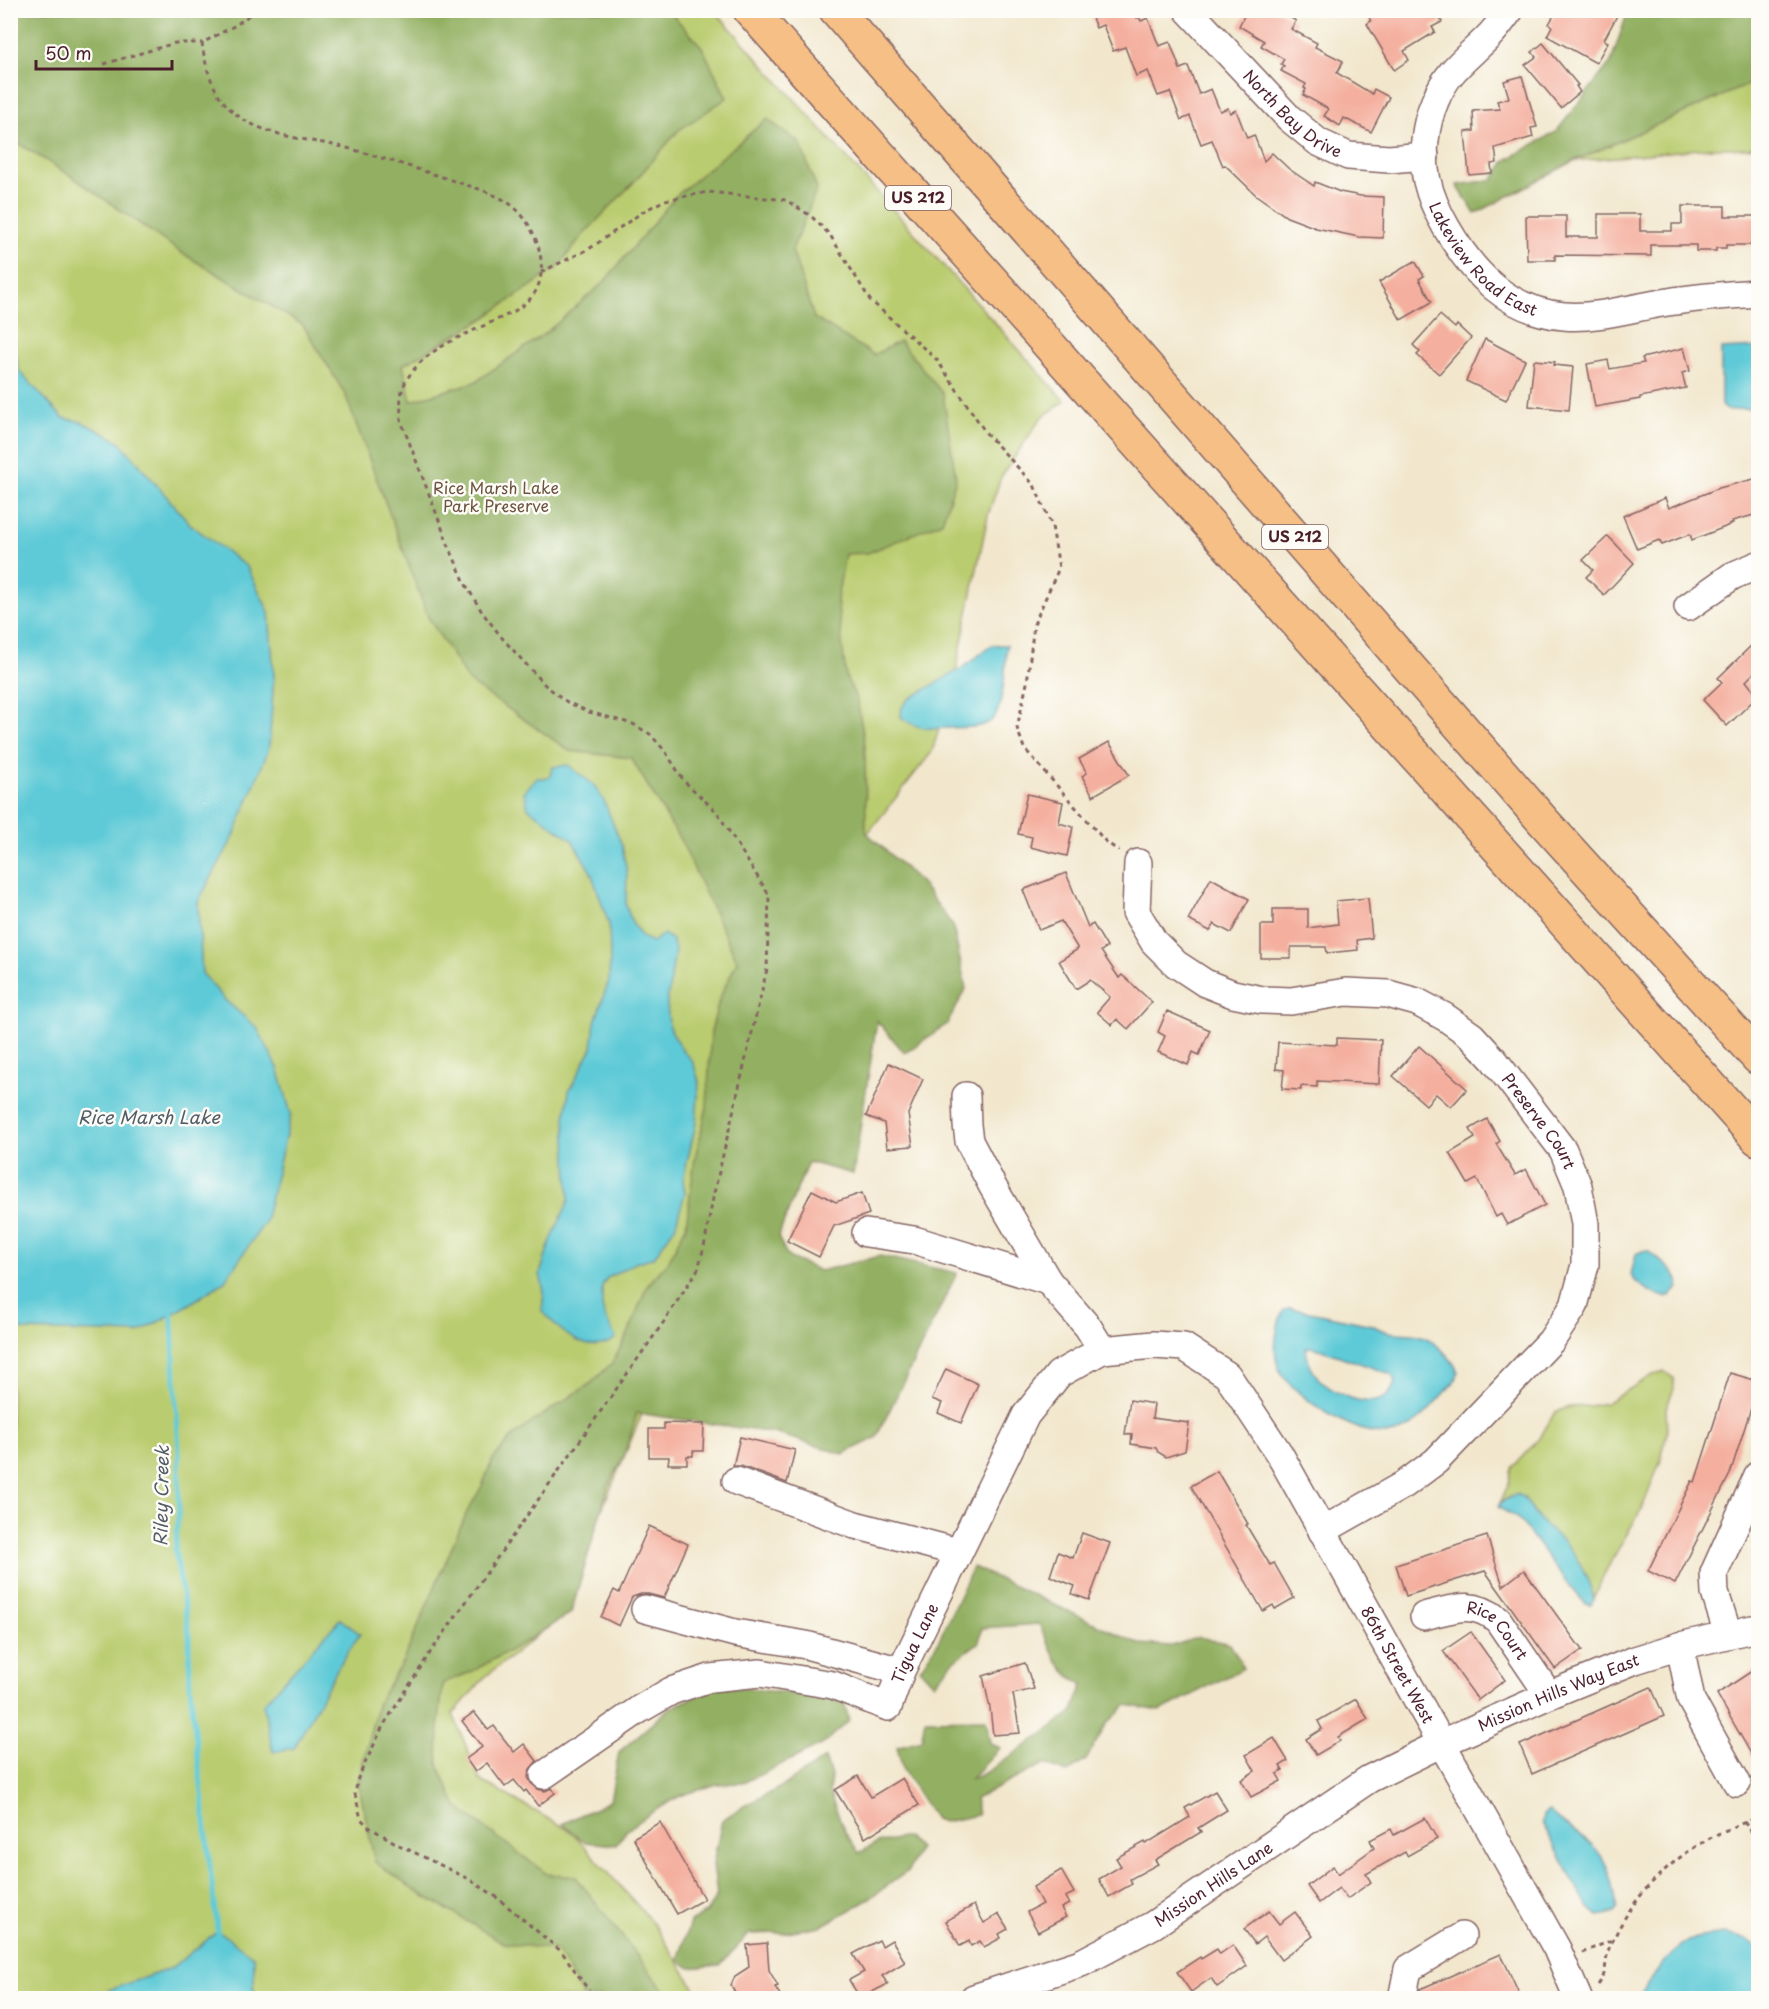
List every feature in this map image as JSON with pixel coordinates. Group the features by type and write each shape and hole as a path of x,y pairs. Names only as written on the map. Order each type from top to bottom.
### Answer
{"highway":[{"name":"US 212","path":"750,10 1758,1140"},
{"name":"US 212","path":"836,10 1544,822 1758,1058"}],"street":[{"name":"North Bay Drive","path":"1188,10 1289,118 1318,142 1348,156 1389,159 1425,156"},
{"name":"Lakeview Road East","path":"1510,10 1491,35 1449,73 1435,99 1427,122 1426,180 1436,208 1458,247 1479,275 1509,298 1538,312 1566,316 1595,315 1687,299 1758,293"},
{"path":"1689,607 1732,576 1758,565"},
{"name":"Preserve Court","path":"1138,863 1136,912 1154,942 1176,964 1205,983 1233,994 1262,1000 1292,1002 1346,992 1388,994 1417,1002 1445,1017 1472,1036 1494,1060 1563,1150 1578,1186 1586,1224 1585,1265 1574,1306 1551,1341 1436,1461 1405,1484 1322,1531"},
{"path":"966,1096 966,1125 969,1141 993,1187 1048,1281 1088,1327 1102,1350"},
{"path":"866,1233 914,1240 1048,1281"},
{"name":"Tigua Lane","path":"544,1775 640,1709 671,1691 710,1678 760,1673 833,1685 888,1707 901,1671 1026,1414 1059,1374 1102,1350 1154,1345 1184,1347 1190,1351"},
{"name":"86th Street West","path":"1190,1351 1227,1375 1280,1455 1440,1744 1557,1949 1587,1993"},
{"path":"1728,1634 1715,1593 1714,1573 1758,1475"},
{"path":"736,1481 855,1525 958,1552"},
{"name":"Rice Court","path":"1434,1621 1464,1606 1479,1608 1489,1613 1498,1620 1549,1695"},
{"path":"645,1609 735,1633 806,1645 901,1671"},
{"name":"Mission Hills Way East","path":"1440,1744 1549,1695 1635,1660 1728,1634 1752,1629 1758,1631"},
{"path":"1680,1646 1691,1700 1737,1783"},
{"name":"Mission Hills Lane","path":"974,1998 1012,1993 1080,1963 1153,1925 1370,1779 1440,1744"},
{"path":"1405,1998 1403,1994 1408,1969 1462,1936"}],"path":[{"path":"104,64 175,43 202,43 236,25 256,10"},
{"path":"202,43 212,84 236,114 253,125 272,132 387,160 479,189 500,198 516,209 529,226 539,249 542,272 536,291 527,303 509,314 458,337 428,356 404,385 400,401 401,421 466,585 502,639 545,685 567,702 589,712 633,724 650,734 665,751 684,781 717,812 769,895 767,969 698,1269 669,1315 502,1548 424,1662 373,1744 358,1778 355,1794 361,1819 369,1827 399,1845 470,1879 495,1896 562,1952 594,1998"},
{"path":"542,272 589,249 644,211 665,200 708,192 775,198 786,200 811,216 830,235 870,300 937,360 986,432 1034,485 1052,526 1059,568 1034,624 1027,683 1017,728 1024,748 1106,842 1138,863"},
{"path":"1587,1993 1605,1976 1607,1953 1641,1895 1666,1868 1701,1842 1758,1818"},
{"path":"1744,1822 1758,1840"},
{"path":"1582,1953 1613,1940"}],"green space":[{"path":"10,11 669,11 702,47 727,98 679,130 633,183 583,235 557,268 483,319 403,365 411,401 475,382 547,332 604,282 677,195 767,119 800,143 817,189 792,250 814,318 874,355 900,341 943,394 956,479 942,522 868,553 845,554 837,599 846,677 857,700 865,744 866,832 921,883 953,926 966,989 947,1024 905,1053 877,1021 853,1174 808,1162 778,1237 788,1257 820,1271 880,1256 957,1273 876,1438 843,1454 774,1433 637,1413 625,1454 608,1487 571,1613 471,1672 443,1683 438,1765 457,1807 547,1874 576,1877 670,1998 584,1998 557,1950 504,1943 414,1890 375,1862 358,1782 378,1702 403,1661 467,1512 482,1486 493,1459 512,1437 590,1384 612,1363 628,1334 647,1286 668,1262 686,1226 695,1158 707,1107 711,1032 719,1000 737,961 681,841 631,758 570,751 469,682 428,617 345,394 303,325 182,253 71,176 11,139"},
{"name":"Rice Marsh Lake Park Preserve","path":"11,11 715,11 1065,401 1041,418 1001,477 988,515 956,671 932,752 829,882 667,1354 598,1519 548,1627 485,1677 453,1714 480,1780 572,1832 654,1924 701,1998 11,1998"},
{"path":"1628,11 1758,11 1758,80 1574,161 1475,214 1457,185 1492,180 1506,160 1556,132 1611,62"},
{"path":"1758,80 1758,145 1748,148 1710,148 1574,161"},
{"path":"1664,1371 1673,1378 1674,1389 1666,1408 1667,1433 1661,1460 1642,1508 1605,1572 1594,1599 1590,1586 1524,1497 1510,1497 1500,1503 1509,1483 1512,1468 1541,1436 1555,1412 1569,1407 1606,1403"},
{"path":"973,1567 1139,1644 1172,1646 1199,1637 1230,1644 1244,1668 1160,1711 1126,1705 1106,1725 1086,1760 1067,1773 1044,1764 975,1799 978,1815 944,1822 935,1819 903,1770 897,1747 921,1740 925,1720 986,1719 990,1743 1000,1748 970,1780 987,1772 1073,1711 1083,1684 1069,1676 1055,1658 1039,1624 982,1628 979,1642 952,1663 934,1684 920,1669 937,1644"},
{"path":"720,1686 844,1701 849,1721 823,1744 743,1783 717,1784 680,1796 627,1830 616,1845 585,1842 562,1824 610,1801 619,1752 670,1708"},
{"path":"825,1758 831,1776 829,1792 845,1832 859,1853 877,1843 907,1837 919,1848 908,1871 864,1902 821,1926 781,1933 749,1934 720,1965 690,1968 678,1960 690,1922 707,1912 717,1895 713,1864 722,1820 783,1786"}],"water":[{"name":"Rice Marsh Lake","path":"11,322 19,371 63,418 82,422 119,441 191,525 247,567 269,612 274,676 269,748 234,836 198,902 202,973 225,1000 257,1028 278,1068 291,1114 265,1222 224,1282 138,1333 22,1330 11,1321"},
{"path":"1758,347 1758,408 1727,410 1721,405 1721,349"},
{"path":"992,645 1007,645 1002,697 996,715 991,721 976,726 930,728 918,726 901,717 902,707 909,699 964,667"},
{"path":"568,765 594,785 604,801 622,846 627,872 626,905 632,923 642,937 652,942 664,934 672,940 675,950 667,1003 669,1026 680,1047 693,1062 699,1081 696,1123 683,1180 685,1193 675,1227 654,1257 635,1263 607,1278 602,1286 602,1307 616,1338 606,1344 596,1346 576,1340 542,1311 544,1292 540,1274 550,1243 569,1200 565,1118 569,1091 592,1048 595,1022 609,980 609,924 591,872 572,840 528,808 524,792 537,778 549,778 553,767"},
{"path":"1649,1251 1674,1274 1678,1281 1675,1292 1669,1296 1658,1295 1636,1282 1631,1275 1636,1254"},
{"path":"1290,1308 1372,1325 1389,1332 1424,1337 1441,1349 1452,1361 1458,1372 1456,1380 1422,1417 1399,1432 1385,1434 1351,1425 1315,1405 1287,1381 1279,1369 1276,1340 1283,1311","holes":["1313,1347 1391,1374 1395,1381 1390,1393 1382,1399 1371,1401 1347,1397 1318,1378 1309,1364 1306,1348"]},
{"path":"1517,1494 1528,1503 1538,1519 1573,1553 1592,1591 1594,1599 1591,1605 1586,1604 1568,1584 1520,1520 1498,1507 1500,1503"},
{"path":"340,1619 360,1634 340,1664 294,1748 273,1752 263,1704"},
{"path":"1549,1811 1590,1843 1602,1857 1610,1873 1614,1891 1617,1909 1614,1913 1598,1916 1588,1907 1542,1823 1543,1815"},
{"path":"218,1931 254,1957 254,1998 104,1998 106,1991 172,1968"},
{"path":"1725,1934 1747,1939 1758,1949 1758,1998 1639,1998 1656,1972 1679,1947 1697,1938"}],"building":[{"path":"1089,10 1138,10 1135,13 1137,18 1139,17 1141,21 1148,18 1159,46 1170,42 1180,69 1188,66 1199,94 1211,89 1220,111 1228,108 1230,113 1236,110 1247,138 1254,135 1264,161 1272,153 1289,169 1314,186 1315,182 1340,192 1384,197 1383,238 1359,237 1316,228 1287,217 1256,195 1225,165 1223,166 1212,140 1201,144 1190,116 1181,120 1170,92 1158,96 1148,71 1136,76 1125,47 1113,51 1103,25 1096,28"},
{"path":"1247,10 1278,10 1296,21 1291,29 1317,43 1315,47 1343,61 1337,73 1372,94 1374,89 1389,97 1371,132 1344,118 1340,126 1324,116 1327,108 1303,95 1306,84 1281,71 1284,59 1261,46 1264,41 1239,26"},
{"path":"1365,10 1435,10 1442,22 1432,27 1435,32 1404,51 1409,60 1394,70 1367,24 1371,21"},
{"path":"1557,10 1620,10 1604,40 1608,42 1596,63 1547,36 1552,26 1549,24"},
{"path":"1543,43 1578,85 1576,86 1580,92 1561,108 1525,65 1536,57 1532,52"},
{"path":"1522,76 1537,127 1531,128 1533,137 1495,148 1497,163 1491,164 1492,173 1469,175 1465,132 1474,131 1473,111 1500,109 1497,101 1509,98 1504,81"},
{"path":"1682,206 1725,206 1725,216 1758,216 1758,245 1726,245 1726,248 1716,248 1716,251 1696,251 1696,245 1651,245 1651,256 1555,255 1555,260 1527,260 1526,216 1566,216 1566,237 1598,237 1598,214 1640,214 1640,231 1672,231 1672,224 1682,224"},
{"path":"1415,261 1424,276 1419,279 1432,302 1401,320 1379,282"},
{"path":"1440,315 1455,328 1457,325 1471,338 1439,374 1417,355 1420,352 1413,345"},
{"path":"1485,339 1525,360 1506,400 1466,381"},
{"path":"1684,348 1690,371 1682,373 1686,388 1595,407 1587,364 1608,360 1610,369 1644,363 1642,358"},
{"path":"1534,360 1573,367 1569,410 1529,406"},
{"path":"1758,478 1758,514 1732,521 1733,523 1725,527 1692,540 1690,534 1662,545 1659,540 1637,549 1623,516 1665,498 1669,508 1719,488"},
{"path":"1608,536 1634,563 1604,595 1586,577 1593,570 1583,560"},
{"path":"1758,639 1758,669 1746,681 1758,696 1727,726 1703,700 1722,682 1718,678"},
{"path":"1109,742 1129,775 1093,796 1082,776 1087,773 1079,759"},
{"path":"1027,794 1063,802 1059,823 1073,827 1067,856 1030,847 1032,837 1018,834"},
{"path":"1066,873 1088,927 1093,924 1107,947 1101,951 1119,978 1122,975 1152,1002 1128,1029 1117,1019 1112,1025 1097,1012 1110,997 1090,980 1076,989 1059,961 1078,949 1061,921 1039,930 1023,890"},
{"path":"1211,878 1249,899 1231,933 1214,924 1210,931 1188,920"},
{"path":"1368,898 1372,938 1357,940 1358,950 1327,953 1326,947 1291,947 1291,958 1261,958 1261,925 1273,925 1273,909 1308,909 1308,928 1338,924 1336,901"},
{"path":"1167,1011 1210,1030 1199,1055 1193,1052 1188,1065 1158,1052 1165,1036 1158,1032"},
{"path":"1337,1038 1381,1040 1379,1084 1317,1081 1317,1087 1301,1086 1301,1090 1282,1089 1284,1070 1276,1069 1278,1042 1337,1045"},
{"path":"1419,1046 1467,1089 1451,1107 1436,1094 1426,1105 1393,1076"},
{"path":"889,1063 923,1079 908,1114 913,1146 887,1148 884,1123 866,1116"},
{"path":"1487,1119 1500,1141 1496,1144 1515,1175 1526,1169 1545,1205 1507,1225 1501,1214 1496,1217 1477,1179 1468,1184 1450,1153 1475,1138 1470,1129"},
{"path":"812,1190 836,1202 862,1193 869,1214 834,1226 819,1257 787,1241"},
{"path":"946,1369 978,1384 961,1423 938,1413 942,1403 932,1399"},
{"path":"1730,1373 1758,1381 1758,1386 1730,1474 1675,1584 1648,1571 1692,1481 1695,1482"},
{"path":"1130,1400 1154,1404 1152,1418 1189,1423 1185,1451 1166,1457 1156,1448 1131,1444 1132,1435 1125,1434"},
{"path":"664,1423 704,1424 703,1451 693,1451 693,1456 687,1456 687,1464 668,1464 669,1457 649,1457 649,1429 664,1429"},
{"path":"740,1437 795,1450 787,1483 741,1466 733,1466"},
{"path":"1217,1471 1270,1565 1274,1563 1294,1598 1275,1609 1273,1605 1263,1611 1191,1486"},
{"path":"649,1526 688,1544 664,1598 648,1594 632,1597 619,1626 601,1617 614,1590 619,1593"},
{"path":"1082,1533 1110,1543 1089,1600 1072,1594 1075,1586 1050,1576 1058,1552 1073,1558"},
{"path":"1487,1536 1503,1586 1524,1570 1582,1650 1555,1669 1485,1571 1406,1596 1396,1565"},
{"path":"1471,1632 1505,1680 1478,1700 1443,1651"},
{"path":"1025,1663 1034,1689 1013,1694 1020,1733 993,1735 983,1676"},
{"path":"1758,1667 1758,1766 1717,1694"},
{"path":"1651,1687 1664,1716 1532,1774 1520,1745"},
{"path":"1356,1699 1368,1719 1338,1737 1340,1741 1316,1755 1306,1739 1322,1729 1318,1721"},
{"path":"474,1712 488,1730 494,1726 514,1752 524,1744 537,1761 530,1769 528,1777 531,1783 545,1791 552,1788 555,1793 538,1806 526,1790 524,1792 514,1780 505,1787 487,1763 475,1772 466,1759 482,1747 462,1721"},
{"path":"1274,1738 1288,1761 1280,1766 1283,1771 1277,1774 1281,1781 1251,1797 1241,1780 1255,1771 1246,1755"},
{"path":"858,1776 871,1797 902,1778 919,1805 865,1838 835,1790"},
{"path":"1215,1791 1227,1810 1198,1828 1201,1832 1155,1860 1158,1864 1130,1879 1132,1884 1109,1897 1099,1879 1121,1866 1116,1858 1145,1842 1146,1844 1190,1817 1185,1808"},
{"path":"1425,1818 1437,1839 1407,1856 1405,1852 1366,1874 1371,1882 1347,1899 1339,1888 1319,1903 1307,1886 1333,1866 1338,1874 1374,1848 1370,1840 1391,1829 1394,1835"},
{"path":"660,1822 704,1899 677,1914 633,1838"},
{"path":"1061,1870 1074,1893 1065,1897 1069,1904 1061,1908 1066,1917 1038,1932 1027,1912 1042,1904 1033,1887"},
{"path":"974,1905 984,1923 999,1914 1008,1929 999,1934 1001,1938 984,1947 980,1941 971,1946 969,1941 960,1946 946,1921"},
{"path":"1269,1911 1279,1924 1295,1912 1313,1936 1281,1960 1264,1937 1255,1944 1244,1929"},
{"path":"879,1940 882,1946 892,1940 905,1962 882,1976 888,1984 860,1998 849,1980 864,1972 853,1954"},
{"path":"767,1943 769,1970 782,1998 741,1998 731,1985 735,1976 749,1967 747,1945"},
{"path":"1233,1945 1247,1966 1217,1987 1211,1978 1191,1992 1177,1972 1200,1957 1201,1959 1217,1949 1220,1954"},
{"path":"1501,1954 1521,1998 1421,1998 1420,1989"}],"waterway":[{"name":"Riley Creek","path":"171,1308 179,1453 179,1506 175,1550 189,1634 190,1687 218,1937"}]}
